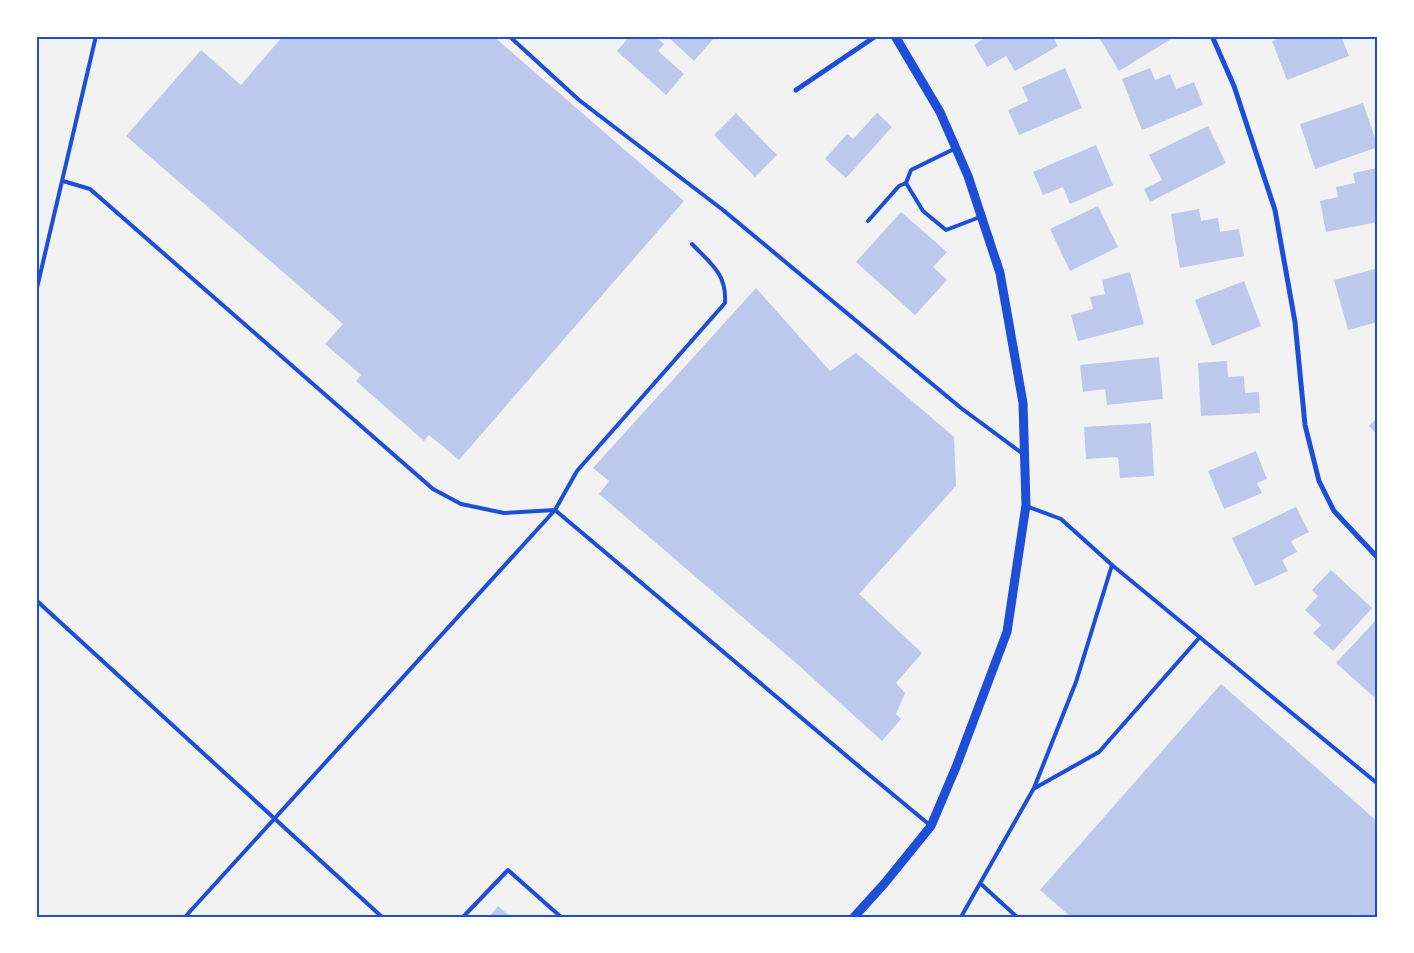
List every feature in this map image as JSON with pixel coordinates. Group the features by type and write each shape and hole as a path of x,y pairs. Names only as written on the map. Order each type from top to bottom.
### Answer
{"street":[{"path":"796,90 876,36"},
{"path":"854,917 884,884 931,826 956,767 1007,632 1026,506 1022,394 1000,274 968,176 956,148 940,112 895,36"},
{"path":"1212,36 1234,86 1275,210 1295,322 1305,425 1319,481 1334,511 1377,555"}],"lane":[{"path":"36,292 96,36"},
{"path":"509,36 579,100 723,210 960,408 1024,455"},
{"path":"868,221 899,186 906,183 911,170 956,148"},
{"path":"63,181 90,189 433,489 461,504 504,513 555,510 931,826"},
{"path":"906,183 923,211 946,230 981,217"},
{"path":"185,917 555,510 577,471 725,303 726,289 719,273 692,244"},
{"path":"1026,506 1061,519 1112,565 1199,638 1378,784"},
{"path":"961,917 1034,788 1076,682 1112,565"},
{"path":"36,600 382,917"},
{"path":"1034,788 1100,752 1199,638"},
{"path":"463,917 508,870 561,917"},
{"path":"981,884 1017,917"}],"building":[{"path":"283,36 493,36 684,201 459,460 429,435 424,441 356,381 361,375 325,344 343,324 126,136 201,50 241,85"},
{"path":"630,36 655,36 664,44 658,51 684,74 666,95 617,51"},
{"path":"667,36 714,36 715,37 694,61"},
{"path":"988,36 1053,36 1058,46 1015,71 1006,56 987,67 974,45"},
{"path":"1105,36 1176,36 1119,71 1100,39"},
{"path":"1284,36 1341,36 1349,56 1287,80 1272,41"},
{"path":"1065,68 1082,108 1019,135 1008,110 1028,101 1022,87"},
{"path":"1150,68 1155,80 1170,74 1176,89 1194,82 1203,105 1142,130 1122,79"},
{"path":"1363,103 1378,147 1315,169 1300,124"},
{"path":"736,113 777,155 755,177 714,135"},
{"path":"877,113 892,127 846,178 825,159 847,134 853,139"},
{"path":"1208,126 1226,163 1150,202 1144,189 1162,180 1149,155"},
{"path":"1096,145 1113,185 1070,204 1063,187 1043,195 1033,172"},
{"path":"1378,168 1378,222 1326,232 1320,201 1338,197 1336,187 1355,183 1353,173"},
{"path":"1098,206 1118,247 1070,271 1050,229"},
{"path":"1199,209 1201,221 1218,218 1220,232 1239,229 1244,256 1180,268 1171,214"},
{"path":"901,212 947,252 933,267 947,280 915,315 856,262"},
{"path":"1378,268 1378,322 1348,330 1334,280"},
{"path":"1130,272 1144,324 1078,341 1071,315 1093,309 1090,297 1105,294 1102,280"},
{"path":"1244,281 1261,326 1212,346 1195,300"},
{"path":"756,288 830,371 856,353 954,437 956,486 859,594 922,653 896,683 905,693 896,714 901,719 882,741 796,663 599,494 609,481 593,468"},
{"path":"1159,357 1163,399 1107,405 1105,389 1083,392 1080,365"},
{"path":"1227,361 1228,377 1244,376 1245,393 1259,392 1260,413 1201,416 1198,363"},
{"path":"1378,417 1378,436 1369,426"},
{"path":"1151,423 1154,476 1120,478 1118,457 1086,459 1084,427"},
{"path":"1256,451 1267,479 1257,483 1262,493 1224,509 1208,471"},
{"path":"1296,507 1309,532 1291,541 1297,552 1282,560 1288,571 1255,586 1232,538"},
{"path":"1331,570 1372,608 1333,651 1313,633 1321,625 1305,610 1318,596 1312,590"},
{"path":"1378,618 1378,693 1374,697 1336,663"},
{"path":"1221,684 1378,822 1378,917 1071,917 1040,890"},
{"path":"498,906 511,917 489,917"}]}
